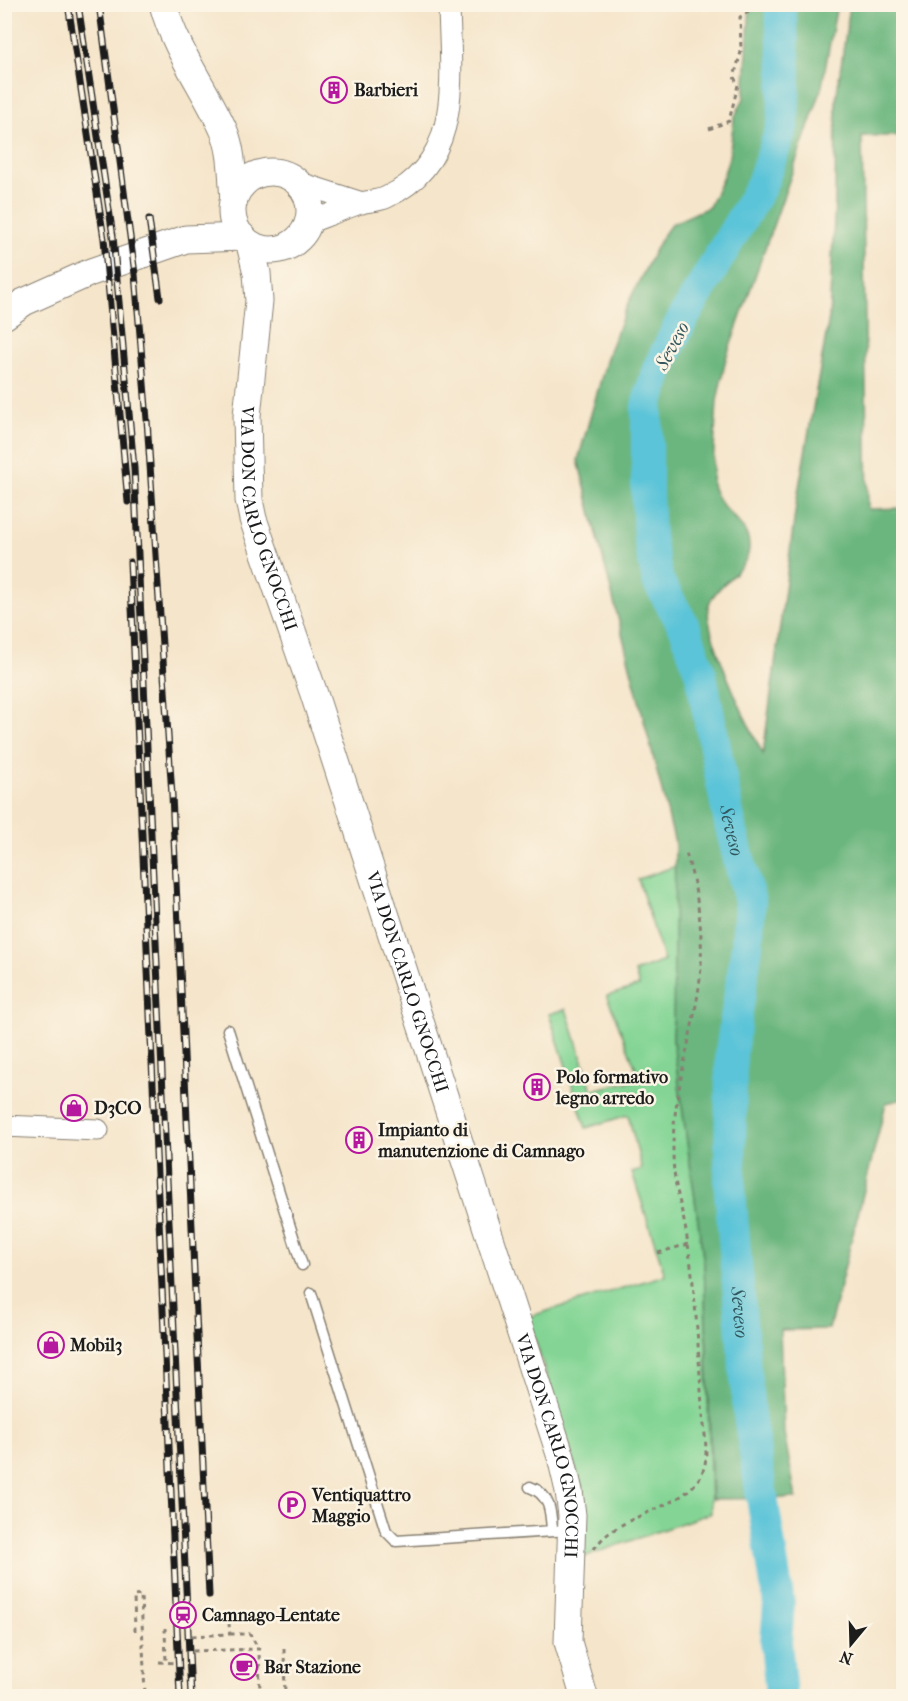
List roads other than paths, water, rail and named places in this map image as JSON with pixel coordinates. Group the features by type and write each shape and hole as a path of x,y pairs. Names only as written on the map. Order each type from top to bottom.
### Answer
{"street":[{"path":"164,4 170,30 225,133 232,165 233,217 247,240 257,273 259,301"},
{"path":"308,223 362,203 388,197 428,167 441,143 449,117 449,4"},
{"path":"186,239 247,240 262,249 275,250 297,241 308,223 309,201 291,178 252,156 225,133"},
{"path":"4,316 24,302 91,272 186,239 233,203 248,180 273,172 362,203"},
{"path":"259,301 288,246"},
{"name":"VIA DON CARLO GNOCCHI","path":"259,301 247,417 249,500 253,519 314,694 561,1457 569,1491 561,1530 568,1642 584,1696"},
{"path":"4,1126 98,1130"}],"lane":[{"path":"228,1030 302,1265"},
{"path":"311,1293 386,1531 396,1541 411,1542 561,1530 542,1491 530,1487"}],"waterway":[{"name":"Seveso","path":"780,4 785,69 783,124 761,186 681,322 658,369 647,406 647,493 649,539 658,581 685,628 701,675 730,824 750,902 747,946 731,1052 730,1192 749,1415 779,1604 776,1642 781,1696"}],"railway":[{"path":"68,4 104,239 128,502"},
{"path":"78,4 113,236 134,468 191,1696"},
{"path":"99,4 135,274 147,420 172,795 209,1595"},
{"path":"149,219 160,298"},
{"path":"130,562 180,1696"}],"place":[{"name":"Barbieri","path":"334,90"},
{"name":"Polo formativo legno arredo","path":"537,1087"},
{"name":"D3CO","path":"74,1108"},
{"name":"Impianto di manutenzione di Camnago","path":"359,1140"},
{"name":"Mobil3","path":"51,1345"},
{"name":"Ventiquattro Maggio","path":"292,1505"},
{"name":"Camnago-Lentate","path":"183,1615"},
{"name":"Bar Stazione","path":"244,1667"}]}
